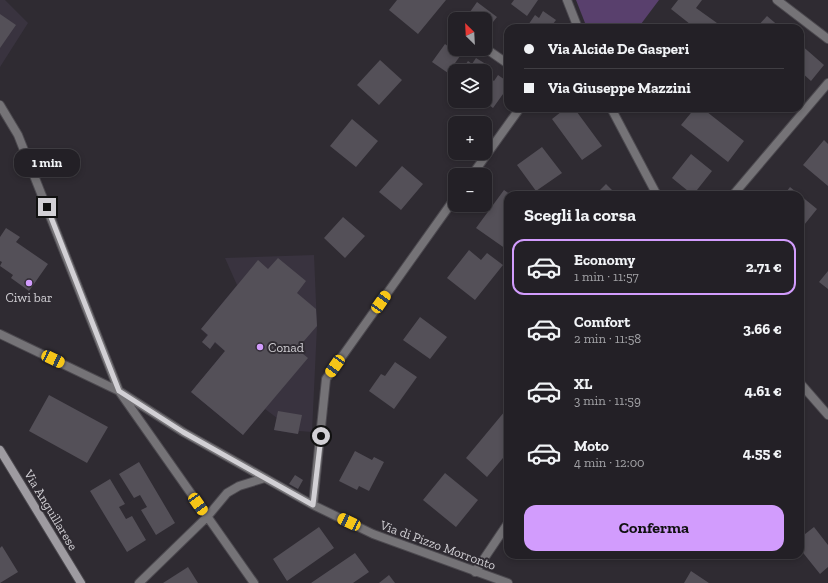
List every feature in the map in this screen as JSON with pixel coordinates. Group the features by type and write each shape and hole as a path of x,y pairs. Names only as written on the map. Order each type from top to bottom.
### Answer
{"main road":[{"name":"Via Anguillarese","path":"0,450 81,583"}],"street":[{"path":"567,0 576,24"},
{"path":"777,0 828,39"},
{"path":"492,53 504,61"},
{"path":"804,112 828,83"},
{"path":"0,105 18,135 119,391 254,583"},
{"path":"477,168 517,112"},
{"path":"613,112 655,191"},
{"path":"737,191 804,112"},
{"path":"313,505 326,379 448,208"},
{"name":"Via di Pizzo Morronto","path":"0,334 119,391 183,432 313,505 373,534 508,583"},
{"path":"804,388 828,415"},
{"path":"139,583 207,517 227,493 239,486 265,478"},
{"path":"475,572 504,529"}],"shaded area":[{"path":"0,0 5,0 28,23 0,67"},
{"path":"576,0 659,0 641,24 585,24"},
{"name":"Conad","path":"314,255 317,326 312,432 299,431 298,434 274,430 277,418 265,409 243,435 191,392 225,351 215,343 210,349 202,342 207,335 201,329 237,285 225,258"}],"building":[{"path":"397,0 446,0 418,34 389,10"},
{"path":"514,0 538,0 527,16 511,4"},
{"path":"678,0 702,0 696,8 718,24 690,24 671,9"},
{"path":"477,2 490,12 470,12"},
{"path":"543,11 556,20 553,24 529,24 535,15 539,18"},
{"path":"492,13 497,17 492,23"},
{"path":"0,14 16,25 0,48"},
{"path":"767,16 776,24 760,24"},
{"path":"445,44 448,46 448,56 460,56 454,64 448,64 448,73 432,62"},
{"path":"804,48 824,65 811,81 804,75"},
{"path":"476,58 486,64 472,64"},
{"path":"380,60 402,80 379,105 357,85"},
{"path":"498,75 504,79 504,93 493,108 492,107 492,80 494,81"},
{"path":"561,112 577,112 602,146 582,160 552,119"},
{"path":"692,112 707,112 744,141 728,162 681,125"},
{"path":"352,119 378,141 356,167 330,146"},
{"path":"824,140 828,144 828,186 803,165"},
{"path":"542,147 562,173 536,191 517,165"},
{"path":"691,154 712,171 696,191 688,191 672,178"},
{"path":"402,166 423,184 401,210 379,192"},
{"path":"606,184 613,191 599,191"},
{"path":"790,187 795,191 787,191"},
{"path":"504,190 505,191 504,191 504,248 476,228 488,212 492,212 492,206"},
{"path":"804,198 817,209 804,225"},
{"path":"343,217 365,236 345,258 324,238"},
{"path":"6,228 20,237 16,242 48,264 29,291 11,278 13,275 0,266 2,262 0,261 0,237"},
{"path":"469,250 481,260 487,253 503,265 475,300 447,278"},
{"name":"Conad","path":"278,258 306,281 297,293 316,309 317,326 297,349 308,358 243,435 191,392 225,351 215,342 210,349 202,342 208,335 201,329 258,260 268,269"},
{"path":"828,271 828,289 819,282"},
{"path":"420,317 447,337 430,359 403,340"},
{"path":"395,362 417,377 394,409 369,391 381,374 385,376"},
{"path":"49,395 108,427 87,463 29,431"},
{"path":"278,411 302,415 298,434 274,430"},
{"path":"504,412 504,457 487,477 466,458"},
{"path":"355,451 372,460 374,457 384,462 369,491 359,486 357,490 339,481"},
{"path":"139,462 175,523 156,535 141,510 147,507 140,495 134,498 119,474"},
{"path":"445,473 478,500 456,527 423,500"},
{"path":"295,475 303,480 298,489 289,484"},
{"path":"110,479 125,504 119,507 126,519 132,516 146,540 127,552 90,491"},
{"path":"319,527 334,548 287,581 273,559"},
{"path":"814,527 828,545 828,567 820,574 804,554 804,535"},
{"path":"2,546 18,572 0,583 0,548"},
{"path":"355,553 369,572 353,583 311,583"},
{"path":"188,567 198,583 163,583"},
{"path":"691,571 709,583 684,583"},
{"path":"389,575 395,583 379,583"}],"place":[{"name":"Ciwi bar","path":"29,283"},
{"name":"Conad","path":"260,347"}],"route":[{"path":"47,207 119,391 183,432 313,505 321,436"}]}
